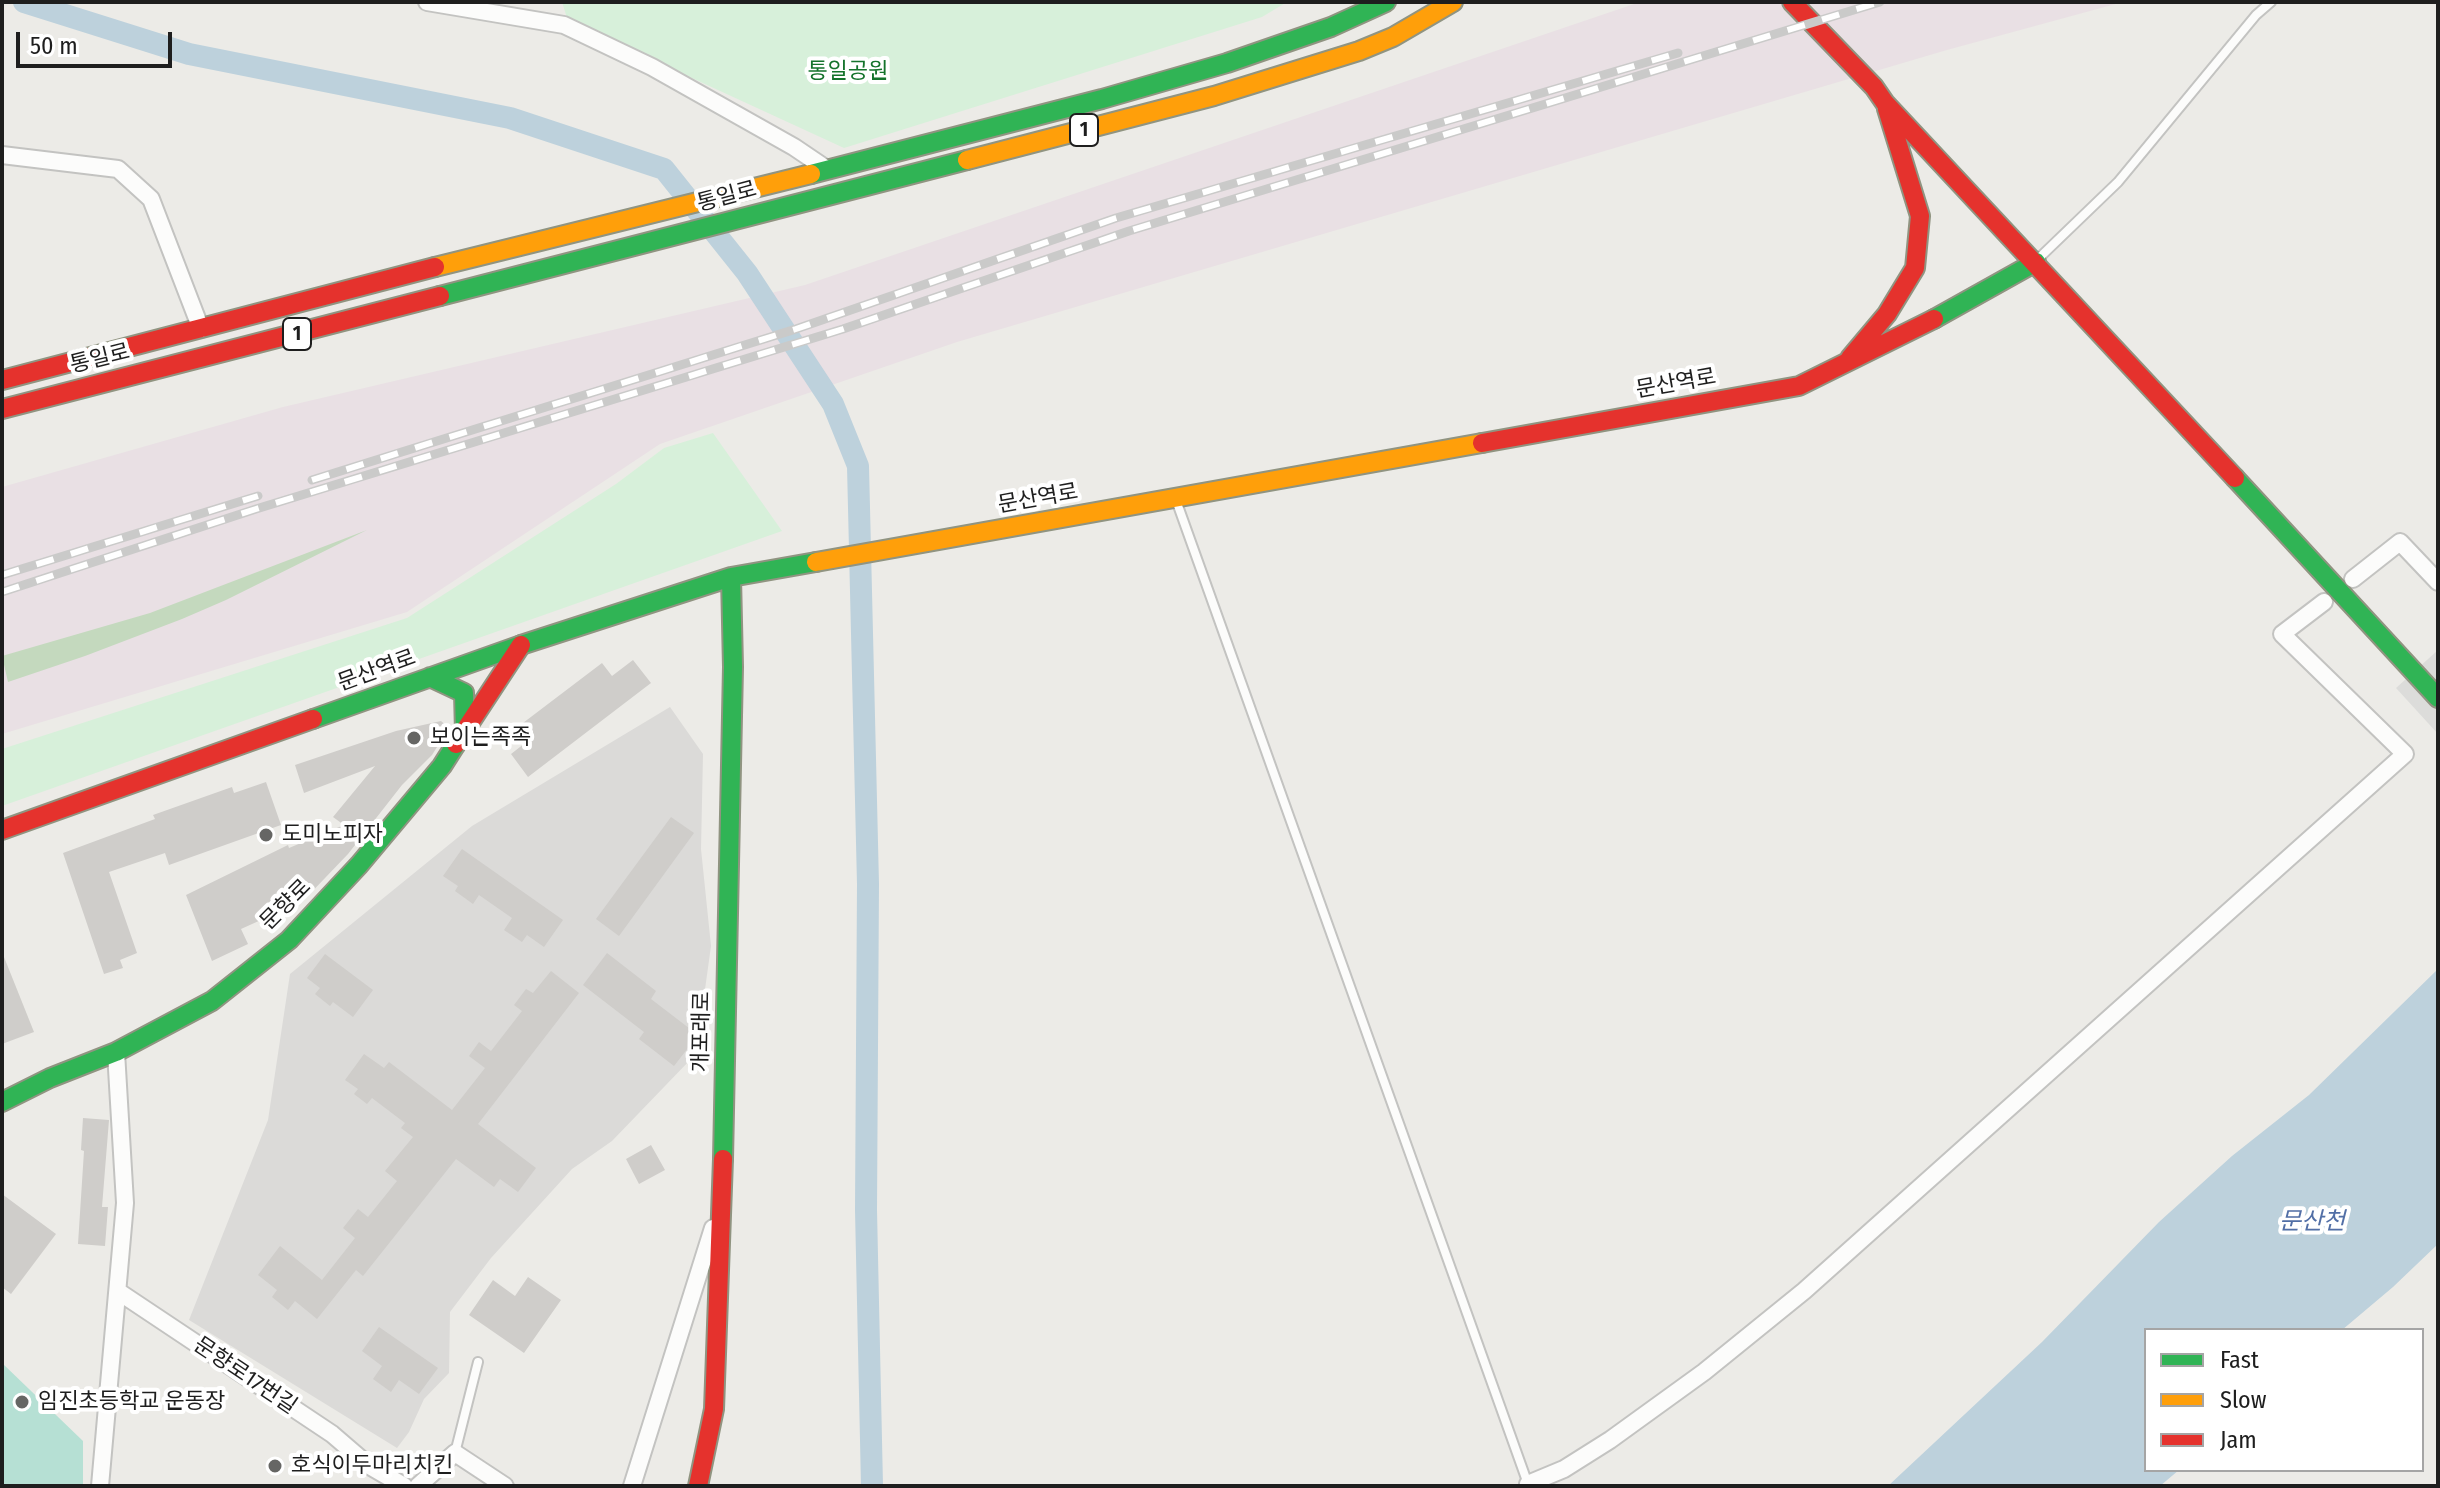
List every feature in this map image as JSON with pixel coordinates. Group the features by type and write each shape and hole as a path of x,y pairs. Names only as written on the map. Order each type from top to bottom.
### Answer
{"street":[{"path":"427,2 564,25 652,67 794,147 828,170"},
{"path":"507,2 522,18"},
{"name":"통일로","path":"2,380 590,227 828,170 1102,99 1227,63 1331,27 1453,2"},
{"path":"1792,2 2438,698"},
{"name":"통일로","path":"2,409 1214,96 1315,66 1384,15"},
{"path":"1845,364 1887,314 1915,268 1920,216 1885,103"},
{"path":"2,155 118,169 151,199 201,329"},
{"name":"문산역로","path":"2,830 521,645 731,577 1799,386 1945,314 2036,262"},
{"path":"2353,579 2400,542 2438,582"},
{"name":"개포래로","path":"698,1486 714,1409 722,1196 733,667 731,577"},
{"path":"1528,1484 1564,1469 1610,1440 1704,1372 1804,1291 2405,754 2282,634 2324,602"},
{"name":"문향로","path":"2,1102 50,1078 116,1052 212,1001 289,940 359,865 442,766 521,645"},
{"path":"430,677 464,693 465,732"},
{"path":"100,1486 125,1203 116,1052"},
{"path":"632,1486 722,1196"},
{"name":"문향로17번길","path":"119,1292 332,1434 368,1465 404,1486"},
{"path":"418,1486 455,1453 505,1486"}],"lane":[{"path":"2036,262 2118,182 2256,15 2271,2"},
{"path":"1175,499 1528,1484"},
{"path":"455,1453 478,1362"}],"shaded area":[{"path":"1640,2 2123,2 1947,50 957,342 660,444 407,612 2,734 2,487 283,407 805,285"},
{"path":"670,707 703,754 701,849 711,946 697,1047 691,1059 612,1141 572,1169 491,1258 450,1312 449,1373 424,1399 409,1432 397,1448 189,1320 268,1120 290,974 472,826"}],"green space":[{"name":"통일공원","path":"562,2 1287,2 1262,17 844,148 568,21"},
{"path":"713,433 782,531 2,806 2,749 407,618 616,484 664,448"},
{"path":"367,530 182,619 8,682 2,656 150,613"},
{"name":"임진초등학교 운동장","path":"2,1363 83,1441 83,1486 2,1486"}],"water":[{"name":"문산천","path":"2438,969 2438,1244 2393,1287 2344,1328 2144,1328 2144,1472 2177,1472 2160,1486 1888,1486 2042,1342 2159,1222 2232,1156 2309,1095"}],"pier":[{"path":"2438,650 2438,734 2396,688"}],"building":[{"path":"633,660 651,683 528,777 511,754 529,740 519,726 602,663 612,676"},
{"path":"441,721 449,728 432,755 402,785 348,854 303,901 241,929 248,944 212,961 186,895 288,845 289,848 344,825 333,817 375,766 304,793 295,765 396,731"},
{"path":"266,782 281,825 169,865 165,853 109,872 137,953 120,960 123,968 104,974 63,853 155,819 153,815 232,787 234,793"},
{"path":"671,817 694,833 619,936 596,919"},
{"path":"462,849 563,920 544,947 527,935 522,942 504,930 512,918 479,895 473,904 455,891 458,886 443,876"},
{"path":"2,952 34,1032 2,1044"},
{"path":"607,953 656,991 651,999 698,1035 674,1066 639,1039 644,1032 583,985"},
{"path":"325,954 373,990 353,1017 333,1002 330,1006 315,994 320,988 307,978"},
{"path":"551,971 579,993 478,1124 536,1168 518,1192 500,1179 494,1187 456,1159 363,1276 356,1270 317,1319 295,1301 288,1310 272,1297 277,1290 258,1275 280,1246 322,1280 355,1238 343,1228 358,1209 368,1217 397,1181 385,1171 413,1137 401,1128 405,1123 372,1098 367,1104 354,1094 358,1089 345,1080 364,1054 384,1068 389,1062 452,1110 485,1068 469,1056 479,1042 491,1051 522,1011 514,1005 526,989 533,993"},
{"path":"83,1118 109,1120 102,1207 108,1207 105,1246 78,1244"},
{"path":"651,1145 665,1170 639,1184 626,1159"},
{"path":"2,1194 56,1234 11,1294 2,1287"},
{"path":"528,1277 561,1300 524,1353 469,1315 493,1280 515,1296"},
{"path":"379,1327 438,1368 419,1394 399,1380 391,1392 373,1379 382,1366 362,1351"}],"waterway":[{"path":"24,2 189,54 510,118 664,169 747,273 833,404 858,466 868,884 866,1210 872,1486"}],"railway":[{"path":"2,592 256,509 843,329 1129,231 1880,2"},
{"path":"312,480 796,329 1116,218 1678,53"},
{"path":"2,575 258,496"}],"traffic: fast":[{"path":"811,174 1102,99 1227,63 1331,27 1386,2"},
{"path":"440,296 967,160"},
{"path":"1934,319 2036,262"},
{"path":"2235,478 2438,698"},
{"path":"313,719 521,645 731,577 816,562"},
{"path":"723,1159 733,667 731,577"},
{"path":"430,677 464,693 465,732"},
{"path":"2,1102 50,1078 116,1052 212,1001 289,940 359,865 442,766 456,744"}],"traffic: slow":[{"path":"967,160 1214,96 1359,51 1393,37 1453,2"},
{"path":"435,267 811,174"},
{"path":"816,562 1482,443"}],"traffic: jam":[{"path":"1792,2 2235,478"},
{"path":"1850,358 1887,314 1915,268 1920,216 1887,109"},
{"path":"2,380 435,267"},
{"path":"2,409 440,296"},
{"path":"1482,443 1799,386 1934,319"},
{"path":"456,744 521,645"},
{"path":"2,830 313,719"},
{"path":"698,1486 714,1409 723,1159"}],"place":[{"name":"보이는족족","path":"414,738"},
{"name":"도미노피자","path":"266,835"},
{"name":"임진초등학교 운동장","path":"22,1402"},
{"name":"호식이두마리치킨","path":"275,1466"}]}
